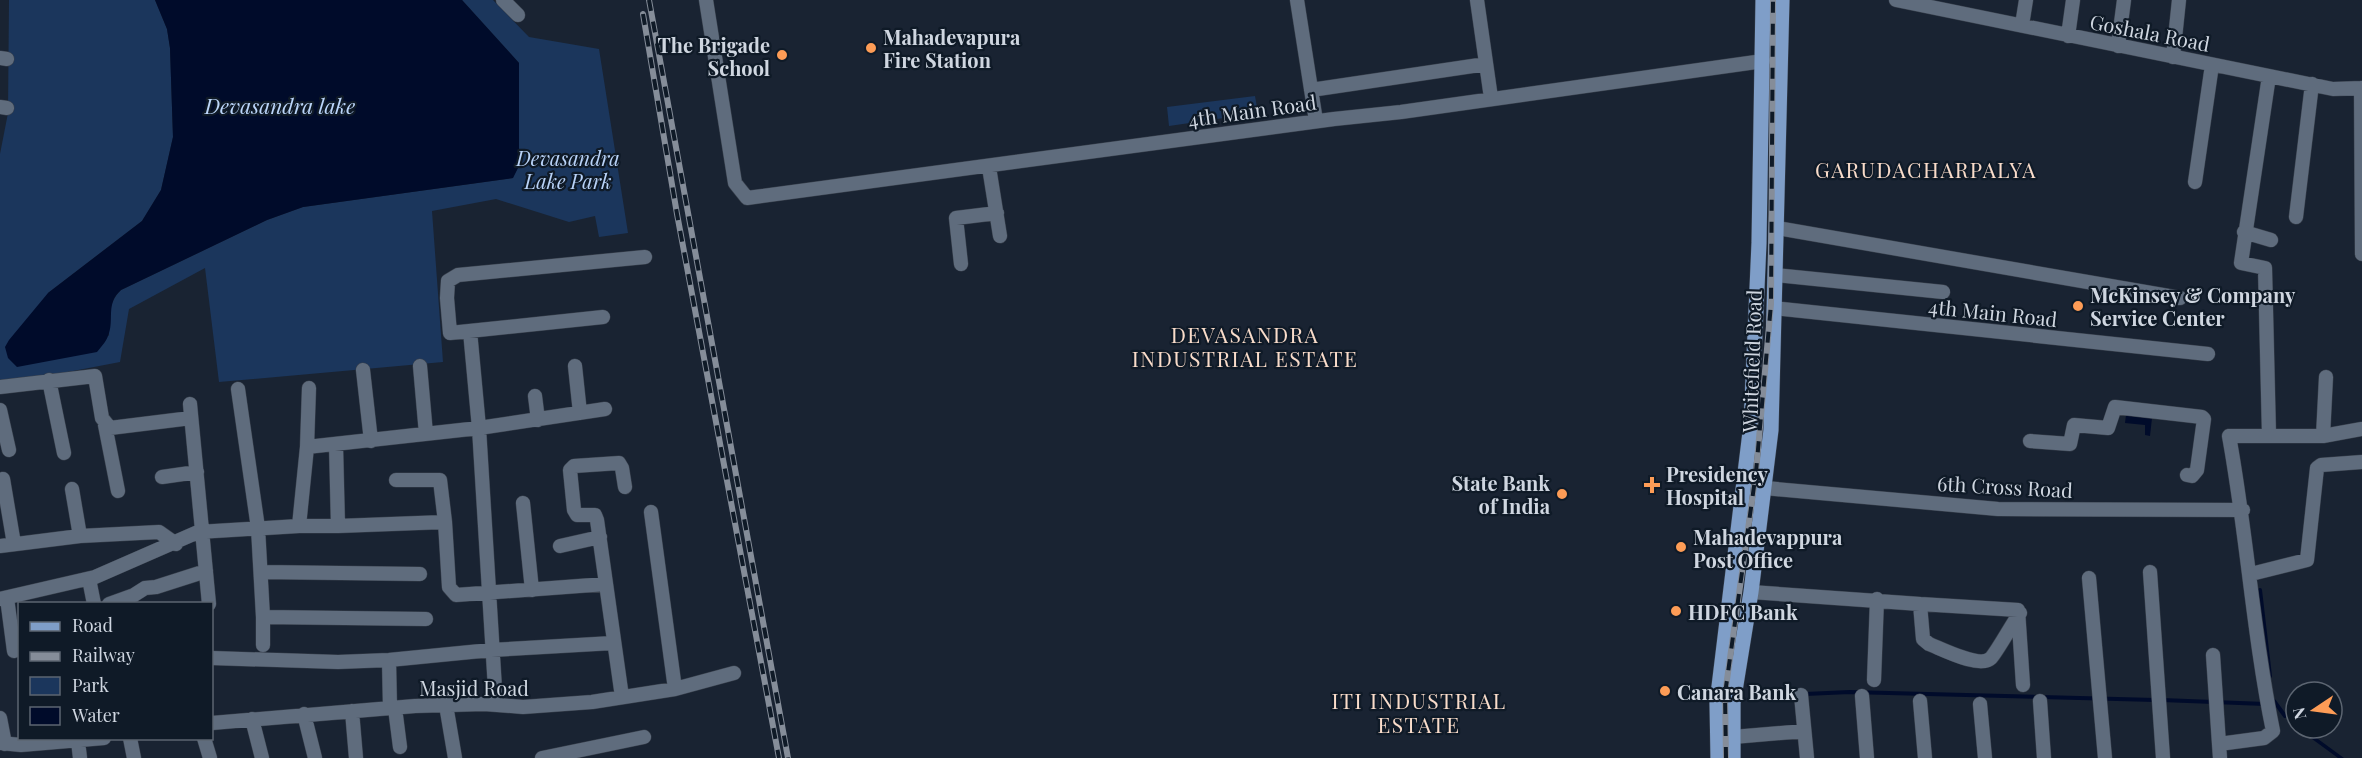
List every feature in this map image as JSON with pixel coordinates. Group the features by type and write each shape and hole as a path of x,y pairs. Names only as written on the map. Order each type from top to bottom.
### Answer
{"main road":[{"name":"Whitefield Road","path":"1718,758 1717,703 1750,424 1763,61 1763,0"},
{"name":"Whitefield Road","path":"1733,758 1732,703 1751,592 1771,430 1782,0"},
{"path":"1729,604 1748,608"}],"street":[{"path":"502,0 518,15"},
{"name":"4th Main Road","path":"706,0 735,183 747,198 1316,121 1401,112 1763,61"},
{"path":"1297,0 1316,121"},
{"path":"1476,0 1491,98"},
{"name":"Goshala Road","path":"1896,0 2333,89 2362,88"},
{"path":"2022,25 2026,0"},
{"path":"2068,36 2073,0"},
{"path":"2118,46 2124,0"},
{"path":"2173,57 2179,0"},
{"path":"1311,90 1486,64"},
{"path":"2195,182 2212,64"},
{"path":"2269,76 2241,263 2265,268 2269,435"},
{"path":"2296,217 2312,84"},
{"path":"2362,88 2362,254"},
{"path":"989,167 1000,236"},
{"path":"961,264 956,218 997,213"},
{"path":"1777,228 2180,298"},
{"path":"2244,232 2271,240"},
{"path":"603,317 450,333 448,281 458,275 645,257"},
{"path":"1776,276 1943,292"},
{"name":"4th Main Road","path":"1774,308 2208,354"},
{"path":"470,331 479,428 496,705"},
{"path":"420,366 426,434"},
{"path":"575,366 580,413"},
{"path":"363,370 371,441"},
{"path":"0,387 95,376 118,490"},
{"path":"2323,436 2326,377"},
{"path":"49,380 64,453"},
{"path":"299,526 307,447 309,388"},
{"path":"238,389 258,528 264,617 263,645"},
{"path":"534,396 538,420"},
{"path":"190,404 209,602"},
{"path":"2030,441 2070,444 2074,425 2108,428 2116,407 2202,417 2204,419 2198,470 2193,475 2187,476"},
{"path":"307,447 479,428 606,409"},
{"path":"0,411 9,450"},
{"path":"105,425 110,428 191,418"},
{"path":"2213,655 2220,751 2264,738 2273,731 2265,696 2243,510 2229,436 2323,436 2362,429"},
{"path":"336,445 338,526"},
{"path":"2250,574 2307,560 2318,468 2321,465 2362,462"},
{"path":"622,697 595,515 581,516 574,510 570,470 574,466 619,463 625,487"},
{"path":"162,477 197,472"},
{"path":"3,479 7,545 80,536 159,532 176,544"},
{"path":"396,480 440,480 451,592 456,595 606,584"},
{"name":"6th Cross Road","path":"1765,488 1998,509 2243,510"},
{"path":"72,489 80,536"},
{"path":"523,503 532,590"},
{"path":"651,512 675,689"},
{"path":"14,651 3,598 89,579 203,532 299,526 445,522"},
{"path":"560,546 600,537"},
{"path":"112,602 134,595 145,588 156,587 206,571"},
{"path":"261,572 420,574"},
{"path":"2150,572 2163,758"},
{"path":"2089,578 2104,758"},
{"path":"89,579 94,602"},
{"path":"1751,592 2015,608 2020,613 2023,685"},
{"path":"1874,680 1877,599"},
{"path":"1920,604 1923,639 1929,644 1974,661 1984,662 1992,658 2020,613"},
{"path":"264,617 426,618"},
{"path":"213,658 338,663 491,650 613,644"},
{"path":"389,660 393,708 400,747"},
{"name":"Masjid Road","path":"213,723 304,714 446,705 523,707 675,689 734,673"},
{"path":"1801,695 1807,758"},
{"path":"1862,696 1867,758"},
{"path":"1920,700 1925,758"},
{"path":"2040,701 2044,758"},
{"path":"1980,704 1985,758"},
{"path":"446,705 455,758"},
{"path":"352,711 356,758"},
{"path":"304,714 315,758"},
{"path":"0,718 2,743 23,752 56,741 76,740 80,758"},
{"path":"252,719 262,758"},
{"path":"1733,737 1804,730"},
{"path":"542,758 644,737"},
{"path":"130,740 134,758"},
{"path":"205,740 210,758"}],"green space":[{"name":"Devasandra Lake Park","path":"9,0 155,0 167,29 170,48 173,137 161,190 142,221 48,293 109,336 111,305 121,290 267,220 303,207 513,178 519,63 462,0 493,0 529,37 599,49 628,233 599,237 595,216 569,222 496,199 432,211 443,362 219,382 205,268 129,309 120,362 0,385 0,154 8,113"},
{"path":"1255,96 1258,113 1169,126 1167,107"}],"water":[{"name":"Devasandra lake","path":"155,0 462,0 519,63 519,166 513,178 303,207 267,220 121,290 113,301 108,336 97,352 17,367 8,358 5,347 9,340 48,293 142,221 161,190 173,137 170,48 167,29"},
{"path":"2126,415 2152,418 2150,436 2145,435 2145,425 2125,423"},
{"path":"2313,740 2319,740 2344,758 2338,758"}],"waterway":[{"path":"2260,590 2270,676"},
{"path":"1805,694 1850,692 2155,700"},
{"path":"1757,697 1798,694"},
{"path":"2162,700 2265,704"},
{"path":"2274,701 2284,715"}],"railway":[{"path":"649,0 788,758"},
{"path":"1726,758 1725,694 1756,472 1771,304 1773,0"},
{"path":"643,14 677,214 779,758"}],"place":[{"name":"Mahadevapura Fire Station","path":"871,48"},
{"name":"The Brigade School","path":"782,55"},
{"name":"McKinsey & Company Service Center","path":"2078,306"},
{"name":"Presidency Hospital","path":"1652,485"},
{"name":"State Bank of India","path":"1562,494"},
{"name":"Mahadevappura Post Office","path":"1681,547"},
{"name":"HDFC Bank","path":"1676,611"},
{"name":"Canara Bank","path":"1665,691"}],"district":[{"name":"GARUDACHARPALYA","path":"1926,169"},
{"name":"DEVASANDRA INDUSTRIAL ESTATE","path":"1245,346"},
{"name":"ITI INDUSTRIAL ESTATE","path":"1419,712"}]}
